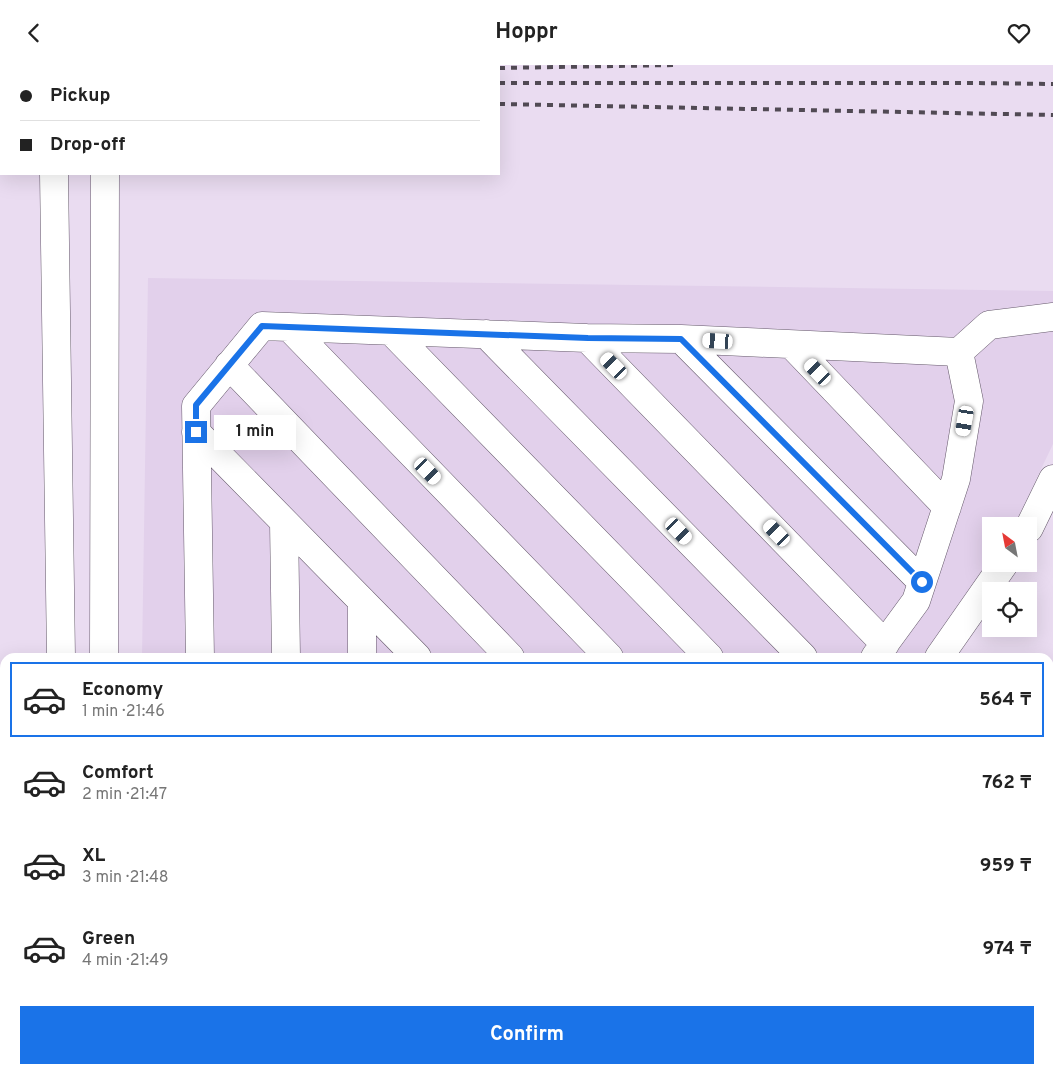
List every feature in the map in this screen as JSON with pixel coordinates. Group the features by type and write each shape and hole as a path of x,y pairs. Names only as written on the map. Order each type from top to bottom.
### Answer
{"main road":[{"path":"54,185 61,653"},
{"path":"104,653 105,186"},
{"path":"200,653 196,405 262,326 486,335 681,339 959,352 989,325 1053,317"},
{"path":"289,327 605,653"},
{"path":"391,331 705,653"},
{"path":"486,335 799,653"},
{"path":"588,338 880,651 916,601 956,479 969,401 959,352"},
{"path":"681,339 922,582"},
{"path":"792,345 947,507"},
{"path":"229,365 506,653"},
{"path":"196,432 413,653"},
{"path":"1034,517 1053,479"},
{"path":"284,522 286,653"},
{"path":"942,653 998,573"},
{"path":"362,601 362,653"}],"shaded area":[{"path":"148,278 1053,291 1053,444 1018,517 982,517 982,573 984,573 928,653 142,653"}],"railway":[{"path":"500,68 675,65"},
{"path":"500,83 1053,84"},
{"path":"500,104 1053,115"}],"route":[{"path":"196,432 196,405 262,326 588,338 681,339 922,582"}]}
